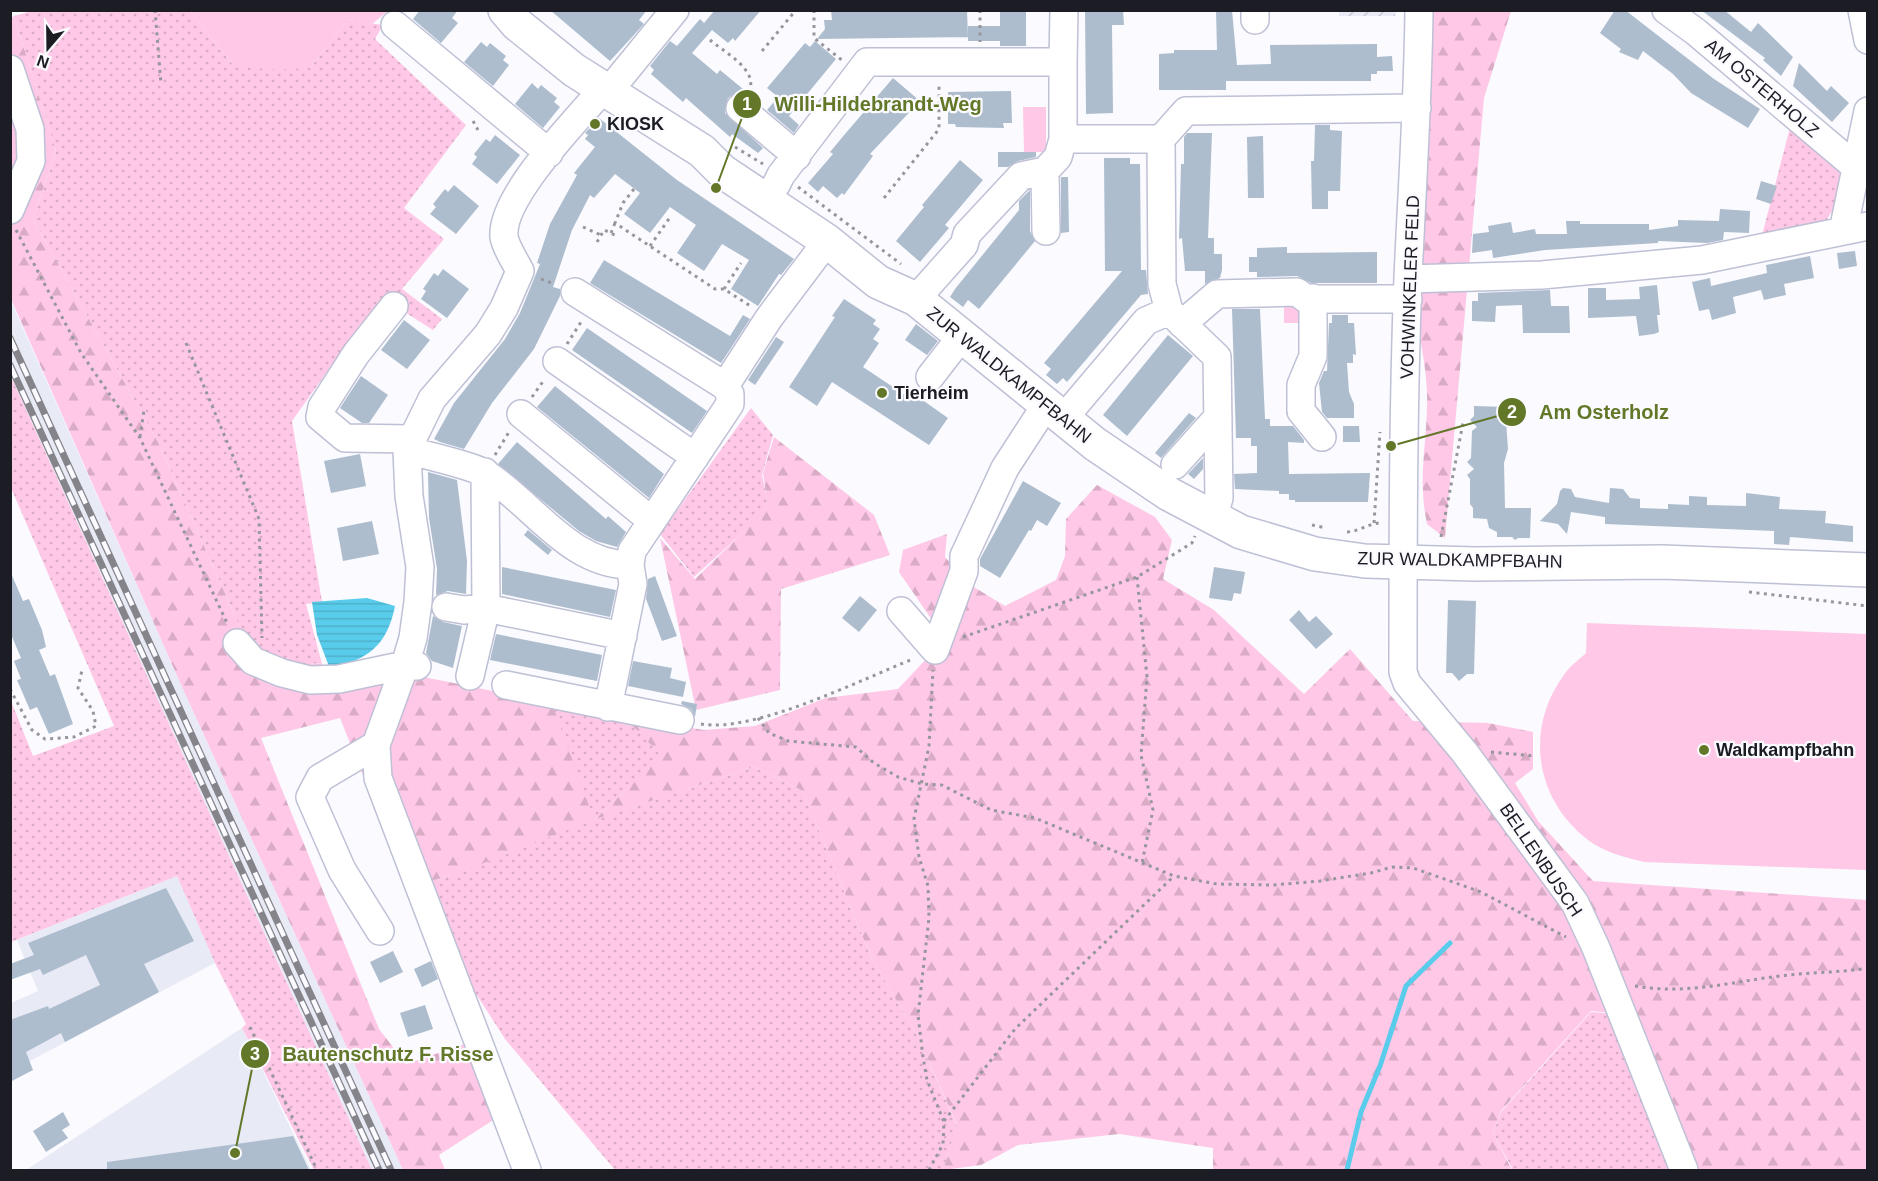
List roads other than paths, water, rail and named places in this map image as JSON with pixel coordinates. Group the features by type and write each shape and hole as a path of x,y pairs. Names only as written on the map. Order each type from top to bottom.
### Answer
{"main road":[{"name":"ZUR WALDKAMPFBAHN","path":"518,15 574,70 702,151 722,171 827,241 878,282 916,299"},
{"name":"ZUR WALDKAMPFBAHN","path":"702,151 731,158 776,185 902,279 916,299 961,337 1054,412 1139,475 1208,517 1269,542 1315,554 1402,563 1614,561 1868,570"}],"street":[{"path":"527,1170 378,778 376,745 413,666 413,638 432,605 420,567 409,496 409,444 432,399 488,334 504,308 530,274 504,238 506,219 519,190 675,10"},
{"path":"916,299 964,245 967,234 1021,176 1045,171 1058,157 1063,139 1064,10"},
{"name":"VOHWINKELER FELD","path":"1402,563 1408,289 1418,108 1419,10"},
{"name":"AM OSTERHOLZ","path":"1666,10 1696,32 1857,168"},
{"path":"1862,10 1868,40"},
{"path":"395,25 549,153"},
{"path":"776,185 780,175 797,156 867,62 1063,62"},
{"path":"10,69 30,129 31,162 10,210"},
{"path":"740,108 797,156"},
{"path":"1208,517 1219,498 1217,357 1176,317 1162,284 1161,139 1186,111 1418,108"},
{"path":"902,611 935,650 964,571 964,556 1005,468 1054,412 1146,321 1176,317 1217,294 1297,292 1306,299 1625,269 1702,260 1855,229 1857,168 1868,111"},
{"path":"1063,139 1161,139"},
{"path":"1045,171 1046,231"},
{"path":"725,386 765,324 827,241"},
{"path":"1313,298 1313,357 1301,385 1301,411 1322,437"},
{"path":"584,299 725,386 730,404 632,551 630,565 633,584 608,707"},
{"path":"394,306 356,354 322,407 320,417 345,438 409,444 484,472 580,551 606,563 630,565"},
{"path":"930,377 961,337"},
{"path":"557,361 695,457"},
{"path":"521,414 652,521"},
{"path":"1174,465 1218,417"},
{"path":"470,676 486,608 484,472"},
{"name":"BELLENBUSCH","path":"1402,563 1403,672 1407,683 1465,753 1575,903 1596,948 1611,992 1684,1170"},
{"path":"432,605 464,610 486,608 623,636"},
{"path":"237,643 253,661 264,659 309,680 339,679 413,666"},
{"path":"506,685 680,720"},
{"path":"376,745 320,777 310,797 342,870 380,932"}],"water":[{"path":"367,598 395,606 387,631 374,649 365,655 355,661 330,669 317,635 312,602"}],"waterway":[{"path":"1347,1170 1361,1112 1380,1066 1406,986 1450,943"}],"railway":[{"path":"10,338 391,1170"},
{"path":"10,365 379,1170"}],"place":[{"name":"KIOSK","path":"595,124"},
{"name":"Willi-Hildebrandt-Weg","path":"716,188"},
{"name":"Tierheim","path":"882,393"},
{"name":"Am Osterholz","path":"1391,446"},
{"name":"Waldkampfbahn","path":"1704,750"},
{"name":"Bautenschutz F. Risse","path":"235,1153"}]}
